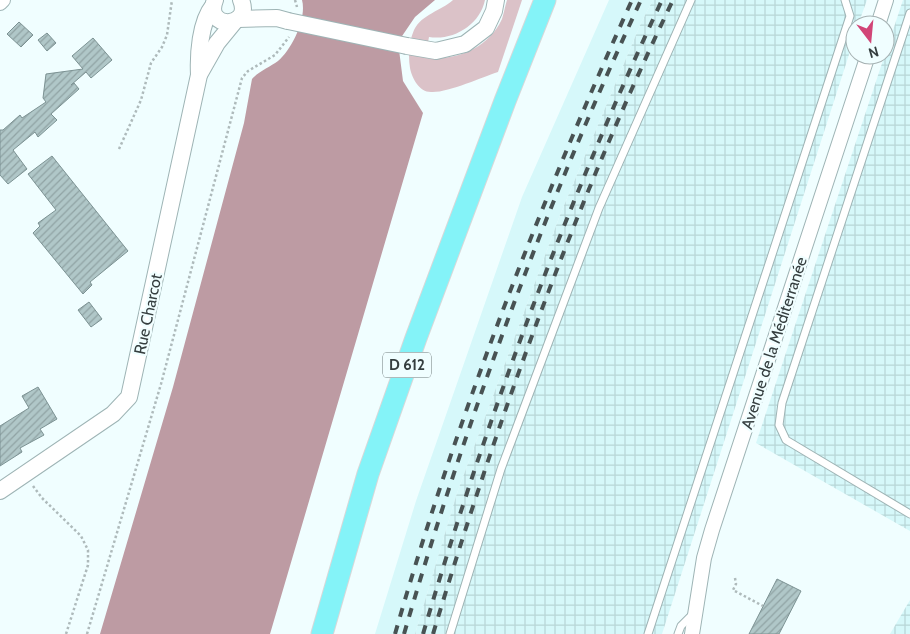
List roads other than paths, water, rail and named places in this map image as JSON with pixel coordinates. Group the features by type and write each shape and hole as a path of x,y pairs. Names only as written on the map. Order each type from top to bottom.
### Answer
{"main road":[{"path":"505,101 533,0"},
{"name":"D 612","path":"322,634 368,474 505,101 545,0"},
{"path":"505,101 558,0"}],"street":[{"path":"237,20 243,12 243,0 288,21"},
{"path":"214,2 213,11 218,19 226,23 237,20 288,21 436,51 465,44 486,28 494,11 496,0"},
{"path":"881,15 886,0"},
{"name":"Rue Charcot","path":"0,491 113,414 129,397 199,75 198,57 206,16 214,2"},
{"name":"Rue Charcot","path":"199,75 217,43 237,20"},
{"name":"Avenue de la Méditerranée","path":"692,634 704,558 712,530 865,65"}],"lane":[{"path":"450,634 501,469 599,208 692,0"},
{"path":"648,634 850,16 845,0"},
{"path":"910,13 782,402 779,425 786,440 910,514"},
{"path":"678,634 681,626 695,612"}],"railway":[{"path":"395,634 445,472 502,313 564,155 632,0"},
{"path":"404,634 454,472 511,312 573,155 641,0"},
{"path":"423,634 474,472 530,312 593,155 662,0"},
{"path":"433,634 484,472 541,312 603,155 673,0"}]}
